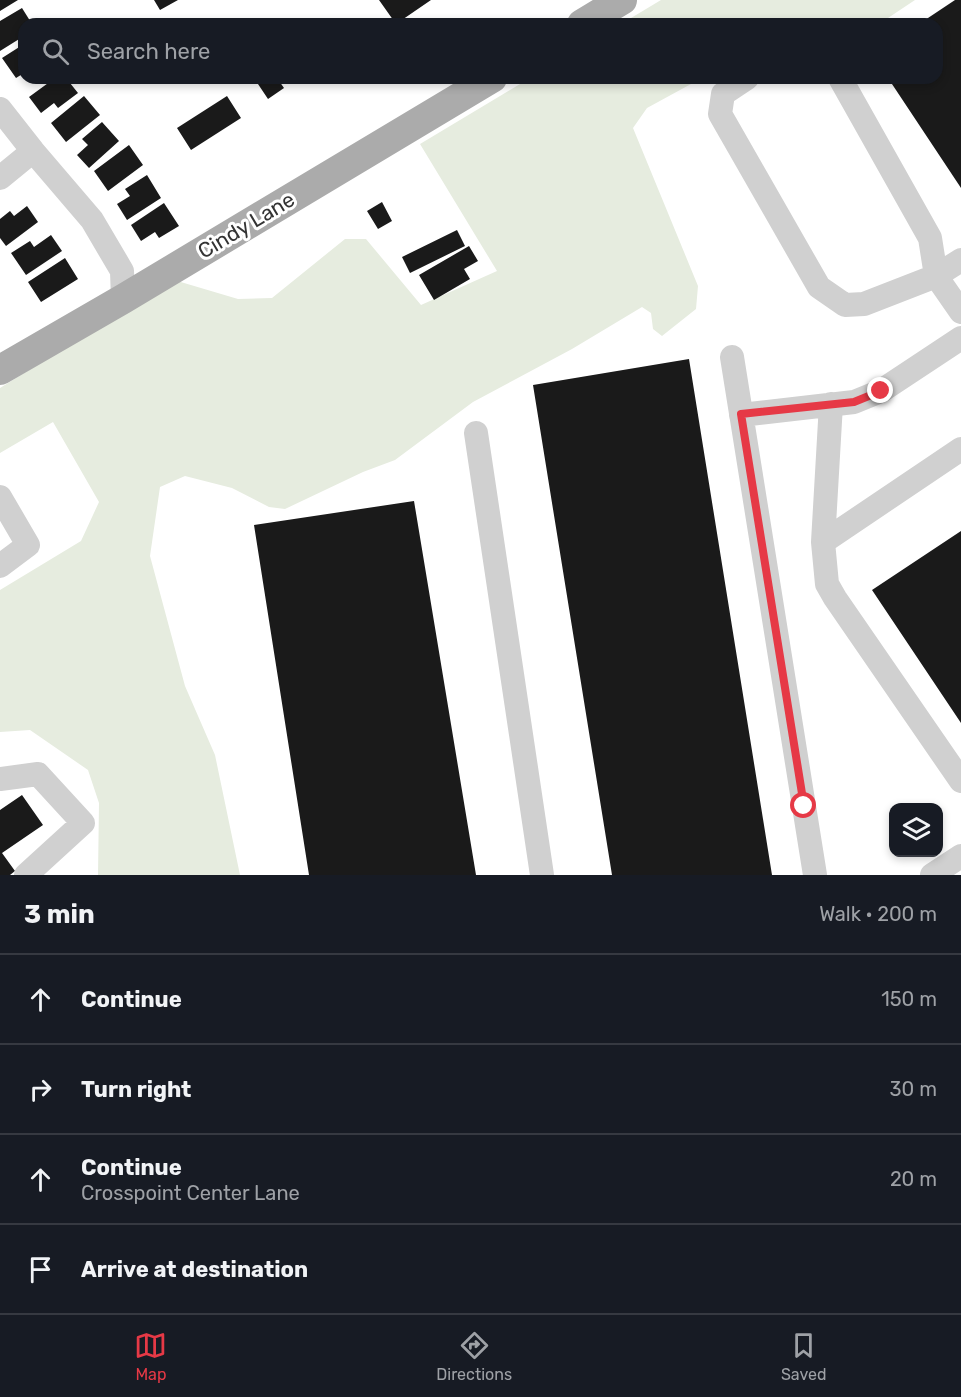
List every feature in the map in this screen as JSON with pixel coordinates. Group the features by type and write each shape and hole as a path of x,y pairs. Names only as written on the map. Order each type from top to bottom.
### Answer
{"main road":[{"path":"592,18 622,0"},
{"name":"Cindy Lane","path":"0,370 482,84"}],"street":[{"path":"738,84 723,94 720,114 819,287 845,305 864,304 936,276 961,260"},
{"path":"843,84 930,238 936,276 961,312"},
{"path":"0,109 92,220 122,271 123,299"},
{"path":"0,178 33,151"},
{"path":"741,414 854,402 881,391 961,338"},
{"path":"732,357 815,875"},
{"path":"831,404 823,542 827,585 961,781"},
{"path":"476,433 542,875"},
{"path":"823,542 961,449"},
{"path":"0,497 28,544 0,566"},
{"path":"0,779 38,774 83,823 26,875"},
{"path":"932,875 961,856"}],"shaded area":[{"path":"661,0 915,0 888,18 631,18"},
{"path":"520,84 691,84 647,108 633,128 698,286 696,309 662,336 653,329 651,313 642,307 572,349 473,402 395,460 363,472 285,509 269,507 232,488 185,476 160,487 150,556 185,686 215,755 240,875 98,875 99,803 88,770 30,730 0,732 0,590 81,541 99,502 53,422 0,453 0,388 174,280 238,299 272,298 345,239 366,239 421,305 497,271 420,144"}],"building":[{"path":"0,0 18,0 0,11"},
{"path":"154,0 178,0 160,10"},
{"path":"379,0 431,0 405,18 392,18"},
{"path":"955,0 961,0 961,188 892,84 943,84 943,18 928,18"},
{"path":"22,8 28,18 18,18 18,40 0,51 0,21"},
{"path":"18,48 18,77 16,78 2,58"},
{"path":"47,84 71,84 78,93 58,108 54,103 41,113 29,97"},
{"path":"258,84 281,84 284,88 268,99"},
{"path":"84,96 100,115 66,142 51,123"},
{"path":"227,96 241,118 191,150 177,128"},
{"path":"102,122 119,141 89,168 77,155 88,145 82,139"},
{"path":"129,145 143,165 108,191 94,171"},
{"path":"147,175 161,198 127,220 117,204 130,196 125,189"},
{"path":"382,202 392,221 378,229 367,211"},
{"path":"164,203 179,226 159,238 155,232 141,241 131,225"},
{"path":"27,206 38,222 6,246 0,238 0,219 10,211 14,216"},
{"path":"457,230 465,246 410,273 402,257"},
{"path":"51,235 62,251 26,275 11,253 30,241 34,247"},
{"path":"469,246 478,261 464,269 470,279 434,300 419,275"},
{"path":"65,258 78,279 41,302 28,282"},
{"path":"689,359 772,875 612,875 533,385"},
{"path":"414,501 476,875 309,875 254,525"},
{"path":"961,531 961,723 872,590"},
{"path":"22,795 43,825 2,853 15,871 10,875 0,875 0,810"}],"route":[{"path":"804,806 741,414 854,402 881,391"}]}
